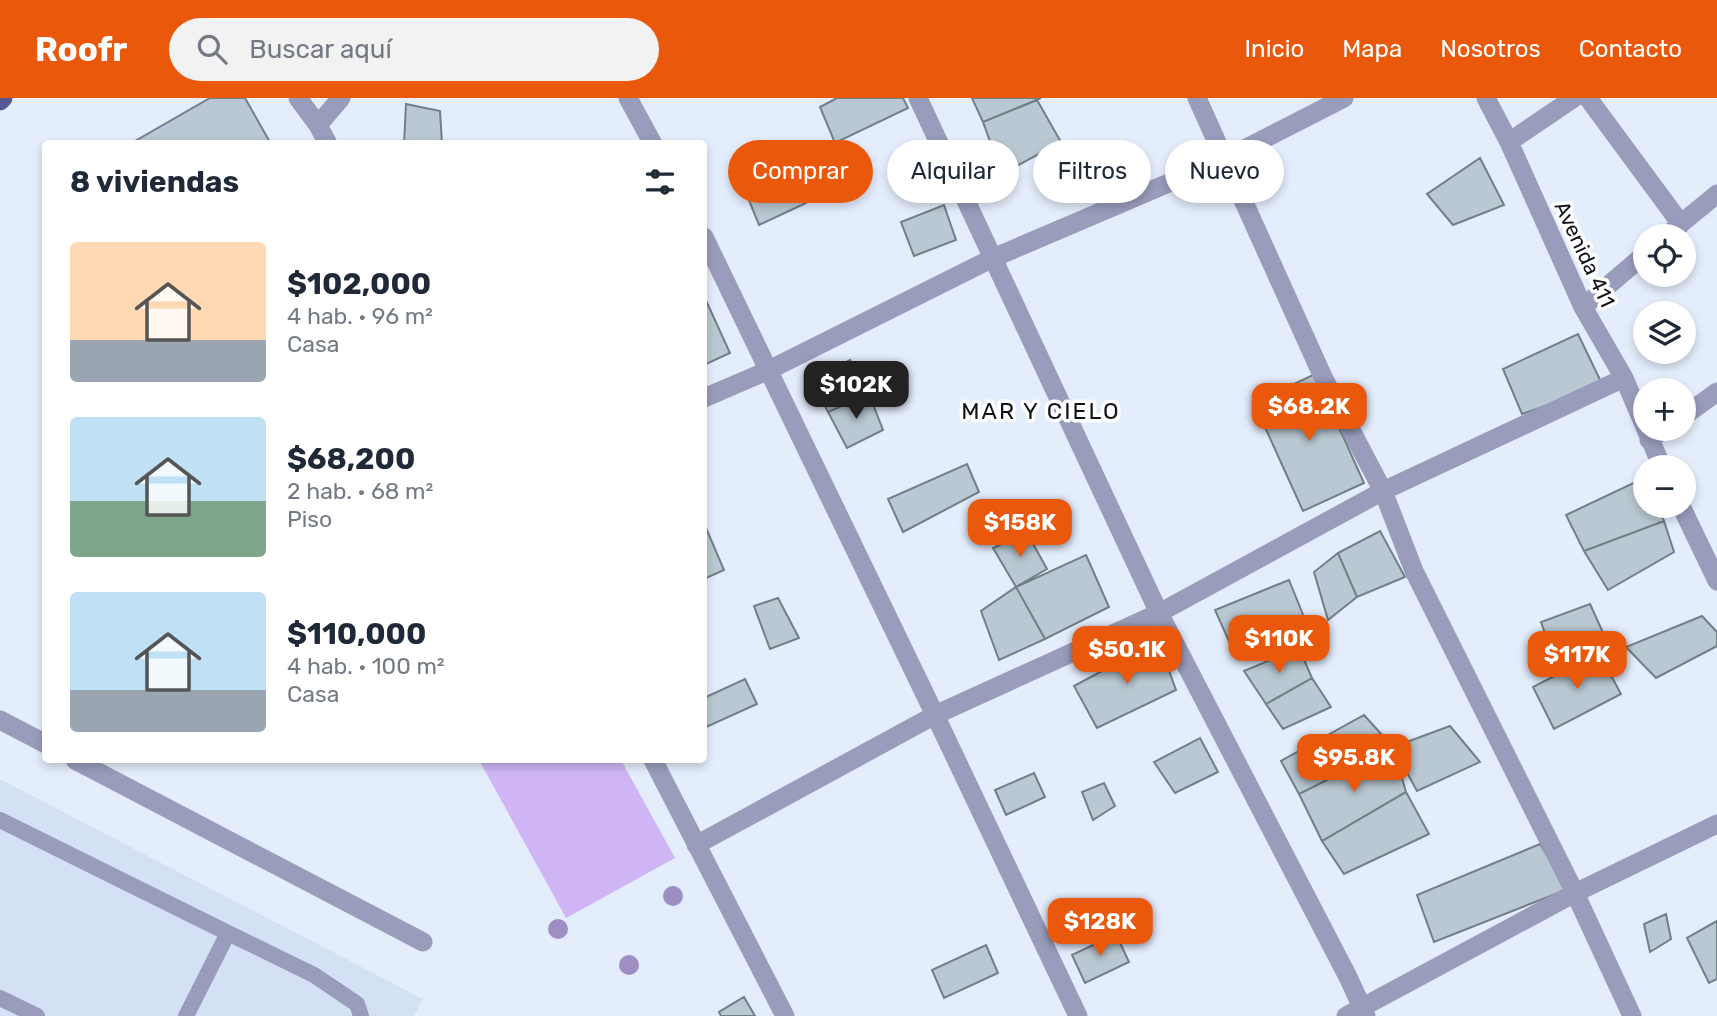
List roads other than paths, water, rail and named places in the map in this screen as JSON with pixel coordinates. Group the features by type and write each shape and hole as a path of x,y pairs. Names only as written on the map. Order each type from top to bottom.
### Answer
{"street":[{"path":"298,98 326,140"},
{"path":"318,125 341,98"},
{"path":"628,98 651,140"},
{"path":"918,98 1159,613 1358,1013 1575,893 1717,824"},
{"path":"1197,98 1216,140"},
{"path":"1262,140 1344,98"},
{"name":"Avenida 411","path":"1486,98 1509,142 1583,307 1633,393"},
{"path":"1509,142 1574,98"},
{"path":"1588,98 1669,224"},
{"path":"707,397 767,371 993,258 1165,185"},
{"path":"1680,224 1717,194"},
{"path":"1245,203 1323,377 1383,491 1414,571 1575,893 1632,1016"},
{"path":"707,243 1078,1016"},
{"path":"1583,307 1633,264"},
{"path":"696,845 935,715 1159,613 1383,491 1624,378"},
{"path":"1696,407 1717,392"},
{"path":"1687,518 1717,582"},
{"path":"0,720 42,742"},
{"path":"81,763 424,942"},
{"path":"655,763 785,1016"}],"lane":[{"path":"0,820 313,975 357,1004 361,1016"},
{"path":"186,1016 228,933"},
{"path":"0,998 37,1016"}],"district":[{"name":"MAR Y CIELO","path":"1041,411"}]}
